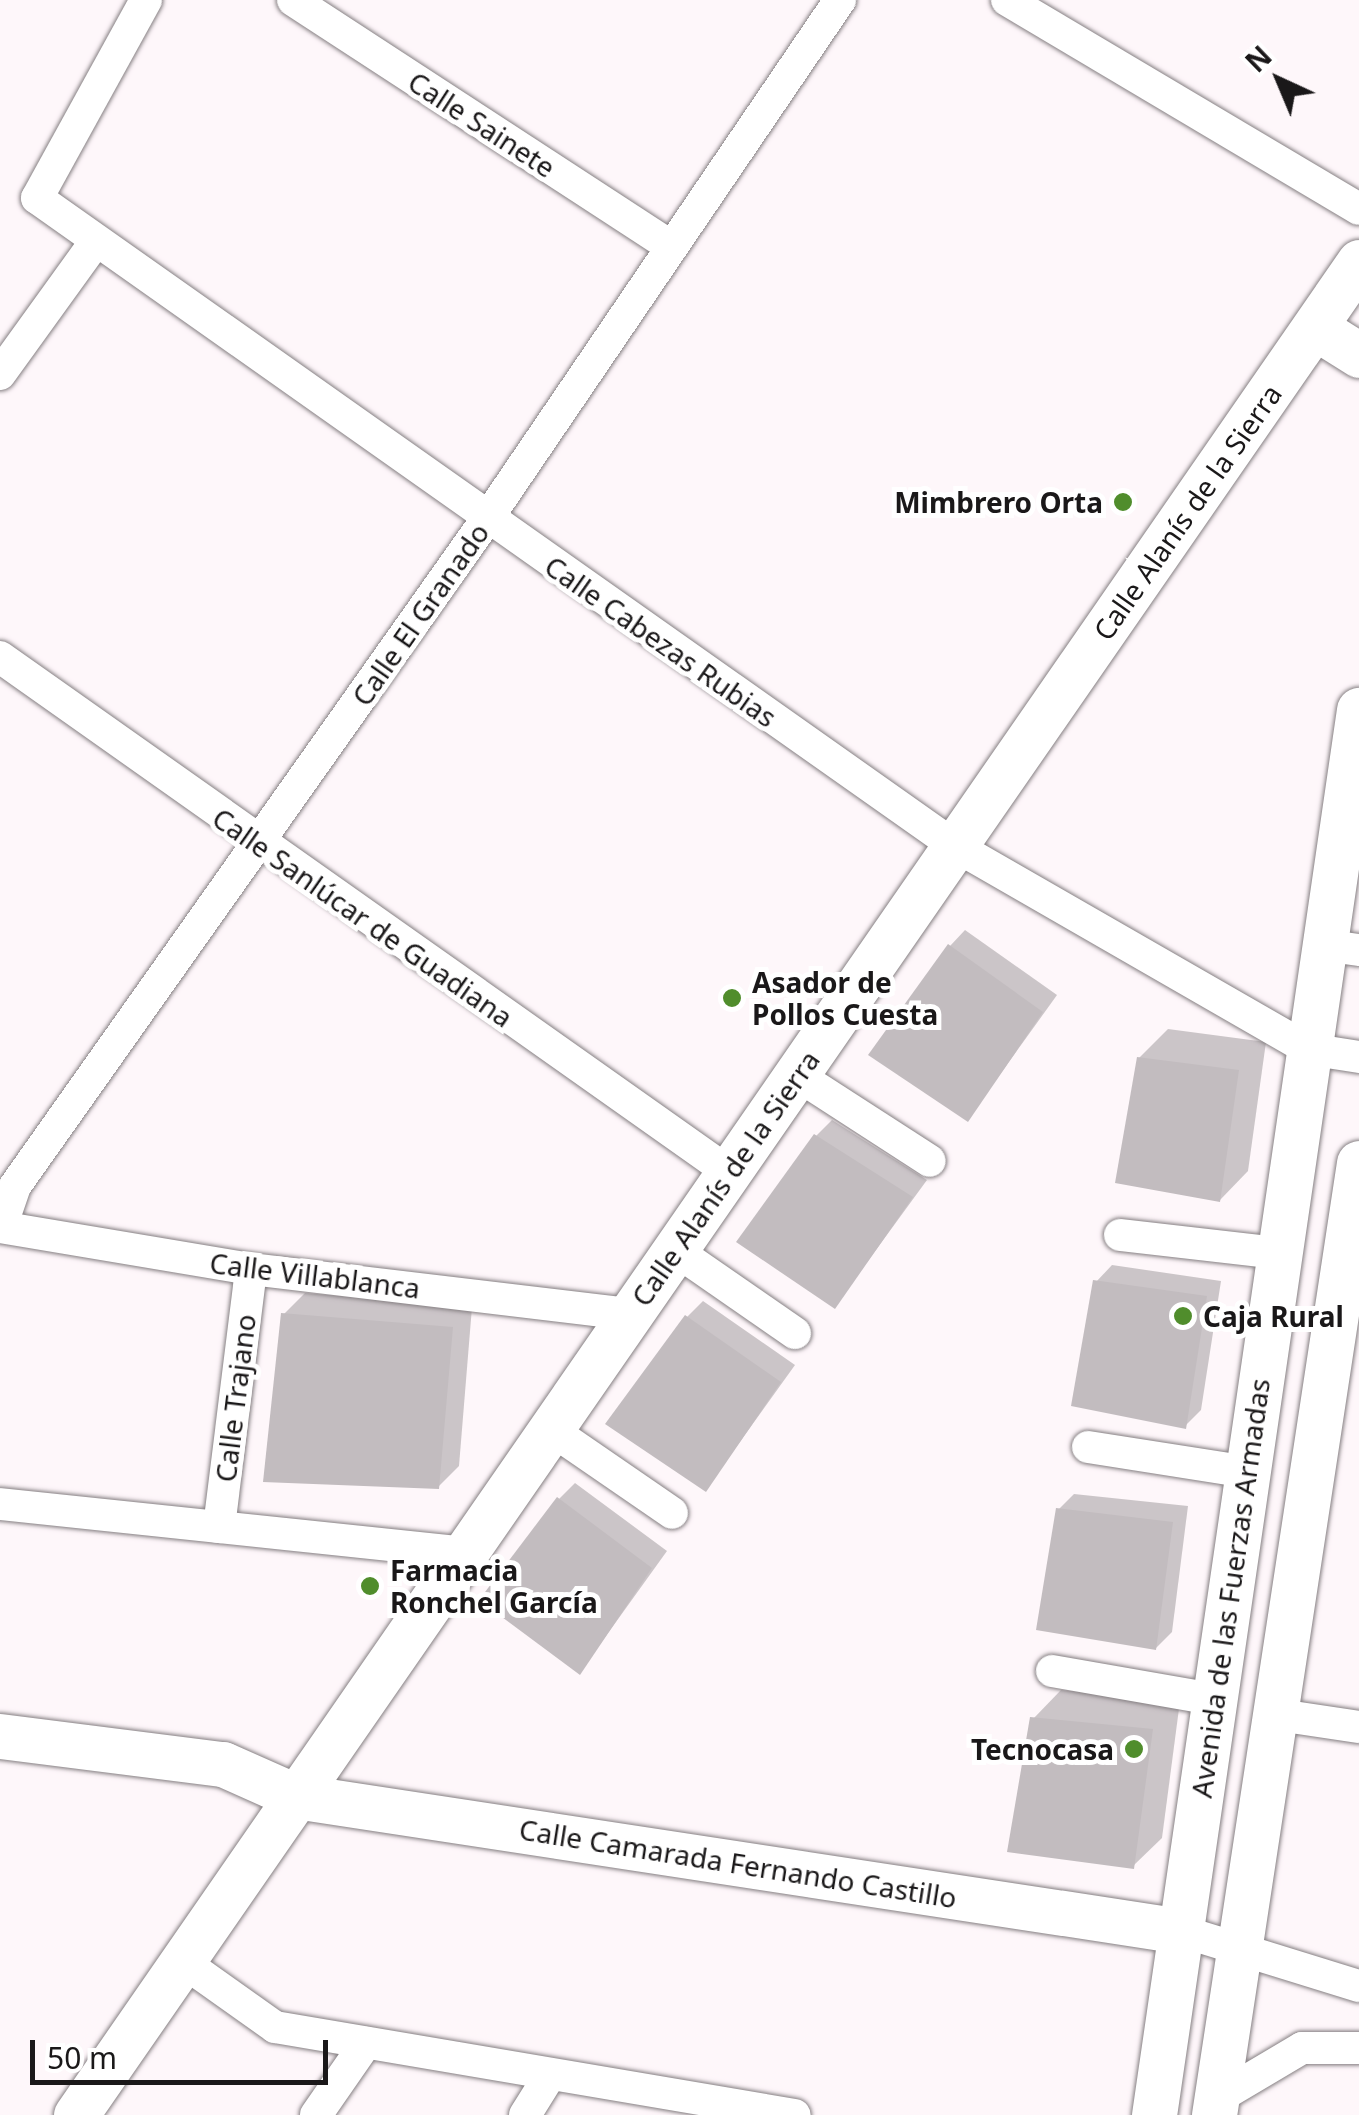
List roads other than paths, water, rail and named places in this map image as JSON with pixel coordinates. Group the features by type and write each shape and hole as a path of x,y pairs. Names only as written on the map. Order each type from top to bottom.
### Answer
{"street":[{"name":"Calle Cabezas Rubias","path":"146,0 37,198 954,846 1308,1050"},
{"name":"Calle Sainete","path":"293,0 672,248"},
{"name":"Calle El Granado","path":"0,1227 15,1186 488,519 840,0"},
{"path":"1007,0 1359,210"},
{"path":"0,374 96,240"},
{"name":"Calle Alanís de la Sierra","path":"76,2115 1359,262"},
{"path":"1316,328 1359,356"},
{"name":"Calle Sanlúcar de Guadiana","path":"0,656 259,844 730,1173"},
{"name":"Avenida de las Fuerzas Armadas","path":"1154,2115 1308,1050 1341,947 1359,710"},
{"path":"1308,1050 1359,1057"},
{"path":"797,1075 930,1161"},
{"name":"Avenida de las Fuerzas Armadas","path":"1215,2107 1235,1947 1359,1163"},
{"name":"Calle Villablanca","path":"0,1227 251,1269 632,1314"},
{"path":"1120,1235 1278,1253"},
{"path":"675,1250 795,1333"},
{"name":"Calle Trajano","path":"219,1527 251,1269"},
{"path":"550,1430 672,1513"},
{"path":"1088,1447 1246,1472"},
{"path":"0,1504 464,1553"},
{"path":"1052,1671 1214,1699"},
{"path":"1272,1714 1359,1728"},
{"name":"Calle Camarada Fernando Castillo","path":"0,1736 223,1764 294,1796 1181,1931"},
{"path":"1181,1931 1359,1986"},
{"path":"182,1961 275,2027 795,2115"},
{"path":"316,2115 366,2043"},
{"path":"1215,2107 1302,2048 1359,2048"},
{"path":"525,2115 550,2075"}],"place":[{"name":"Mimbrero Orta","path":"1123,502"},
{"name":"Asador de Pollos Cuesta","path":"732,998"},
{"name":"Caja Rural","path":"1183,1316"},
{"name":"Farmacia Ronchel García","path":"370,1586"},
{"name":"Tecnocasa","path":"1134,1749"}]}
